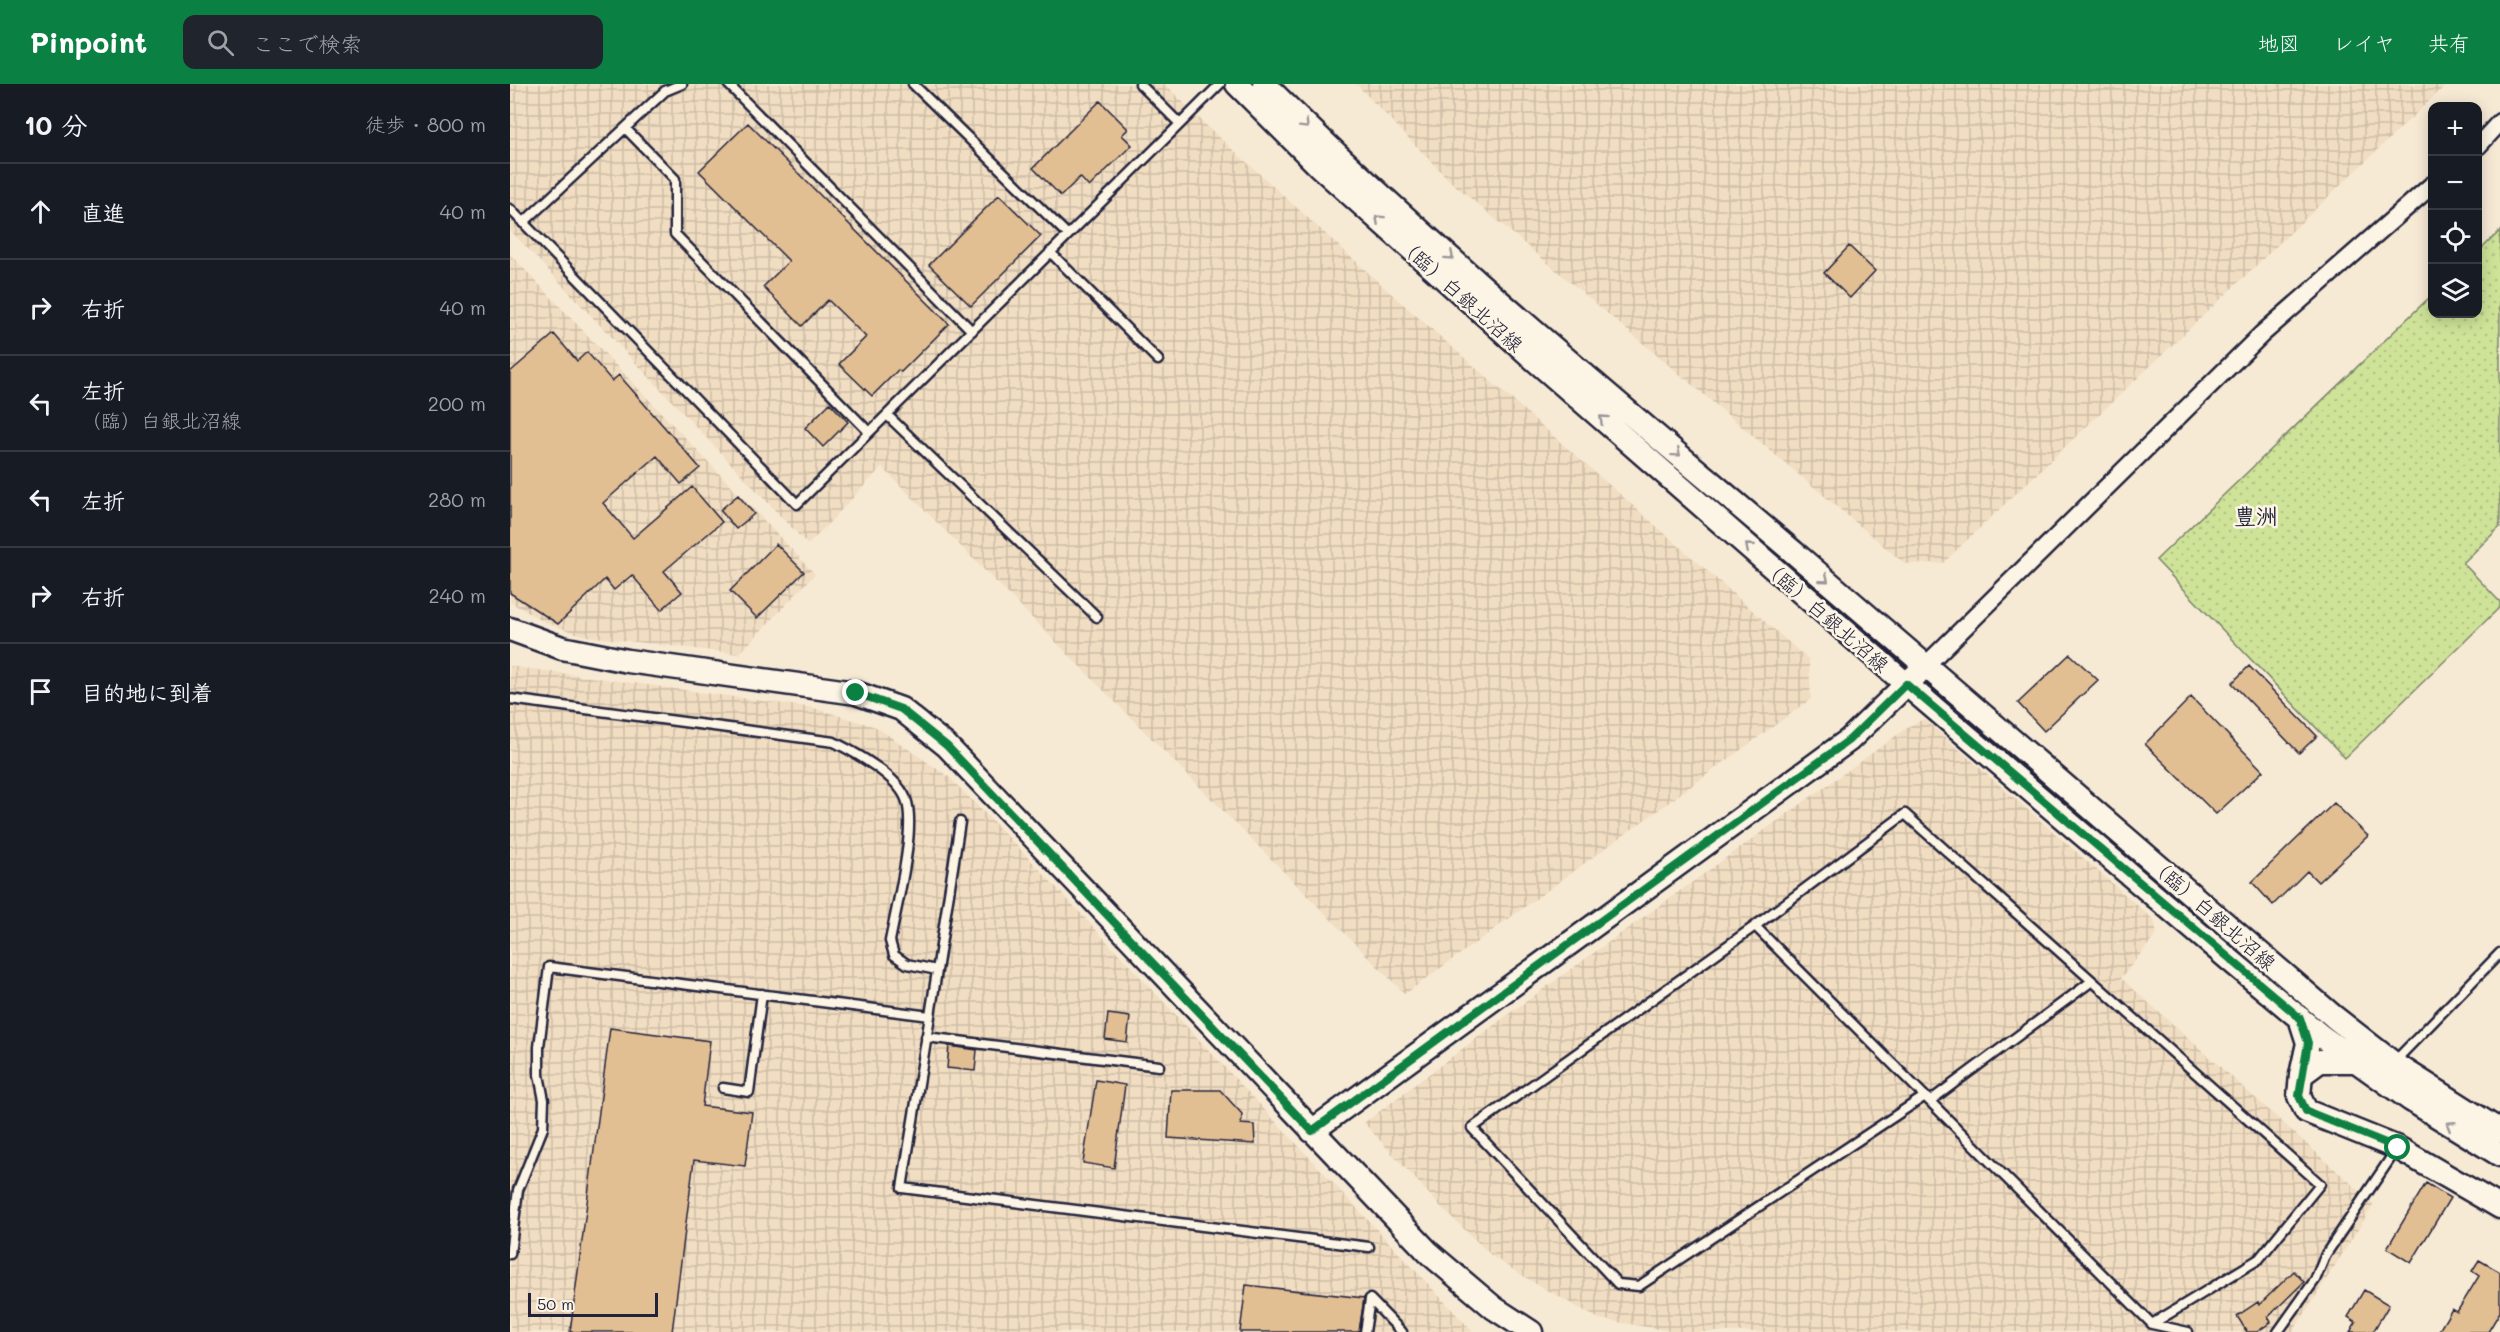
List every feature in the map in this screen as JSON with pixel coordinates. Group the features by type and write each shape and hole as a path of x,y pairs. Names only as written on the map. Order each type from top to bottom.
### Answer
{"street":[{"name":"（臨）白銀北沼線","path":"1237,84 1319,166 1509,337 1906,684 2321,1036 2358,1060 2411,1100 2500,1155"},
{"name":"（臨）白銀北沼線","path":"1264,84 1334,153 1552,347 1926,665 2253,948 2393,1063 2500,1131"},
{"path":"2482,142 2500,122"},
{"path":"1312,1131 1849,740 2262,334 2428,189"},
{"path":"510,629 562,648 628,661 856,693 901,709 947,746 1429,1252 1494,1308 1531,1332"},
{"path":"2300,1018 2308,1043 2299,1096 2306,1111 2398,1148 2500,1207"},
{"path":"2301,1075 2320,1061 2358,1060"},
{"path":"2426,1085 2500,1116"}],"lane":[{"path":"523,223 665,91 682,84"},
{"path":"728,84 972,331"},
{"path":"913,84 1068,235"},
{"path":"1140,84 1180,124"},
{"path":"510,209 797,504 1220,84"},
{"path":"625,128 675,179 675,234 870,432"},
{"path":"1050,252 1158,360"},
{"path":"887,415 1096,616"},
{"path":"510,699 834,742 852,751 889,778 906,798 910,826 890,941 894,955 907,964 937,970"},
{"path":"2092,981 1927,1099 1639,1286 1618,1284 1472,1128 1755,926 1905,814 2320,1184 2259,1259 2152,1324"},
{"path":"960,822 902,1188 1369,1247"},
{"path":"1755,926 2152,1324 2188,1332"},
{"path":"2393,1063 2500,953"},
{"path":"510,1254 518,1191 543,1128 544,1100 539,1075 539,1047 549,967 930,1016"},
{"path":"723,1088 749,1092 762,994"},
{"path":"926,1037 1159,1066"},
{"path":"2278,1332 2315,1280 2326,1254 2398,1148"},
{"path":"1365,1332 1370,1299 1402,1332"}],"shaded area":[{"path":"510,84 1165,84 1208,127 1395,297 1809,660 1811,699 1405,994 882,467 808,545 510,230"},
{"path":"1356,84 2447,84 1943,563 1905,564 1450,181"},
{"path":"510,254 815,574 739,654 585,636 546,623 510,602"},
{"path":"510,666 814,708 876,727 949,777 1026,855 1473,1332 510,1332"},
{"path":"1924,719 2154,920 2157,934 2121,978 2374,1204 2293,1332 1676,1332 1599,1319 1493,1257 1439,1205 1364,1123 1506,1016 1911,725"}],"green space":[{"path":"2500,231 2500,527 2463,563 2500,602 2500,607 2345,758 2156,560 2428,299 2428,318 2482,318 2482,248"}],"building":[{"path":"1100,101 1128,129 1122,135 1132,145 1089,187 1080,177 1061,196 1033,168"},
{"path":"748,123 949,324 901,372 898,370 872,396 839,364 866,337 828,300 802,326 763,287 789,261 699,171"},
{"path":"999,195 1041,236 971,306 929,265"},
{"path":"1849,246 1875,271 1850,298 1824,273"},
{"path":"554,334 577,361 587,352 612,381 619,375 700,468 681,484 657,456 603,503 633,538 692,487 722,522 664,571 682,592 661,610 632,575 614,590 605,579 558,624 510,593 510,372"},
{"path":"830,403 848,422 823,447 805,428"},
{"path":"738,495 754,514 736,529 720,510"},
{"path":"776,544 804,572 757,618 730,591"},
{"path":"2070,654 2098,680 2044,731 2018,703"},
{"path":"2249,666 2317,736 2299,753 2232,683"},
{"path":"2191,697 2263,771 2216,814 2145,744"},
{"path":"2334,803 2368,836 2318,882 2307,871 2273,905 2252,882"},
{"path":"1108,1014 1130,1017 1127,1042 1105,1039"},
{"path":"610,1028 710,1041 702,1106 752,1112 745,1166 694,1160 672,1332 570,1332"},
{"path":"949,1046 977,1050 975,1071 947,1068"},
{"path":"1096,1080 1125,1085 1114,1168 1083,1163"},
{"path":"1171,1090 1220,1090 1242,1114 1241,1124 1254,1125 1255,1144 1168,1138"},
{"path":"2426,1183 2450,1198 2411,1263 2387,1248"},
{"path":"2479,1260 2500,1272 2500,1312 2488,1332 2438,1332 2452,1309 2457,1312 2479,1276 2472,1271"},
{"path":"2294,1271 2304,1282 2268,1317 2271,1322 2257,1332 2247,1332 2237,1316 2258,1302 2259,1305"},
{"path":"1246,1285 1364,1298 1359,1332 1240,1332"},
{"path":"2364,1290 2389,1305 2373,1332 2350,1332 2356,1322 2348,1317"}],"district":[{"name":"豊洲","path":"2256,515"}],"route":[{"path":"856,693 901,709 947,746 1312,1131 1849,740 1906,684 2300,1018 2308,1043 2299,1096 2306,1111 2398,1148"}]}
